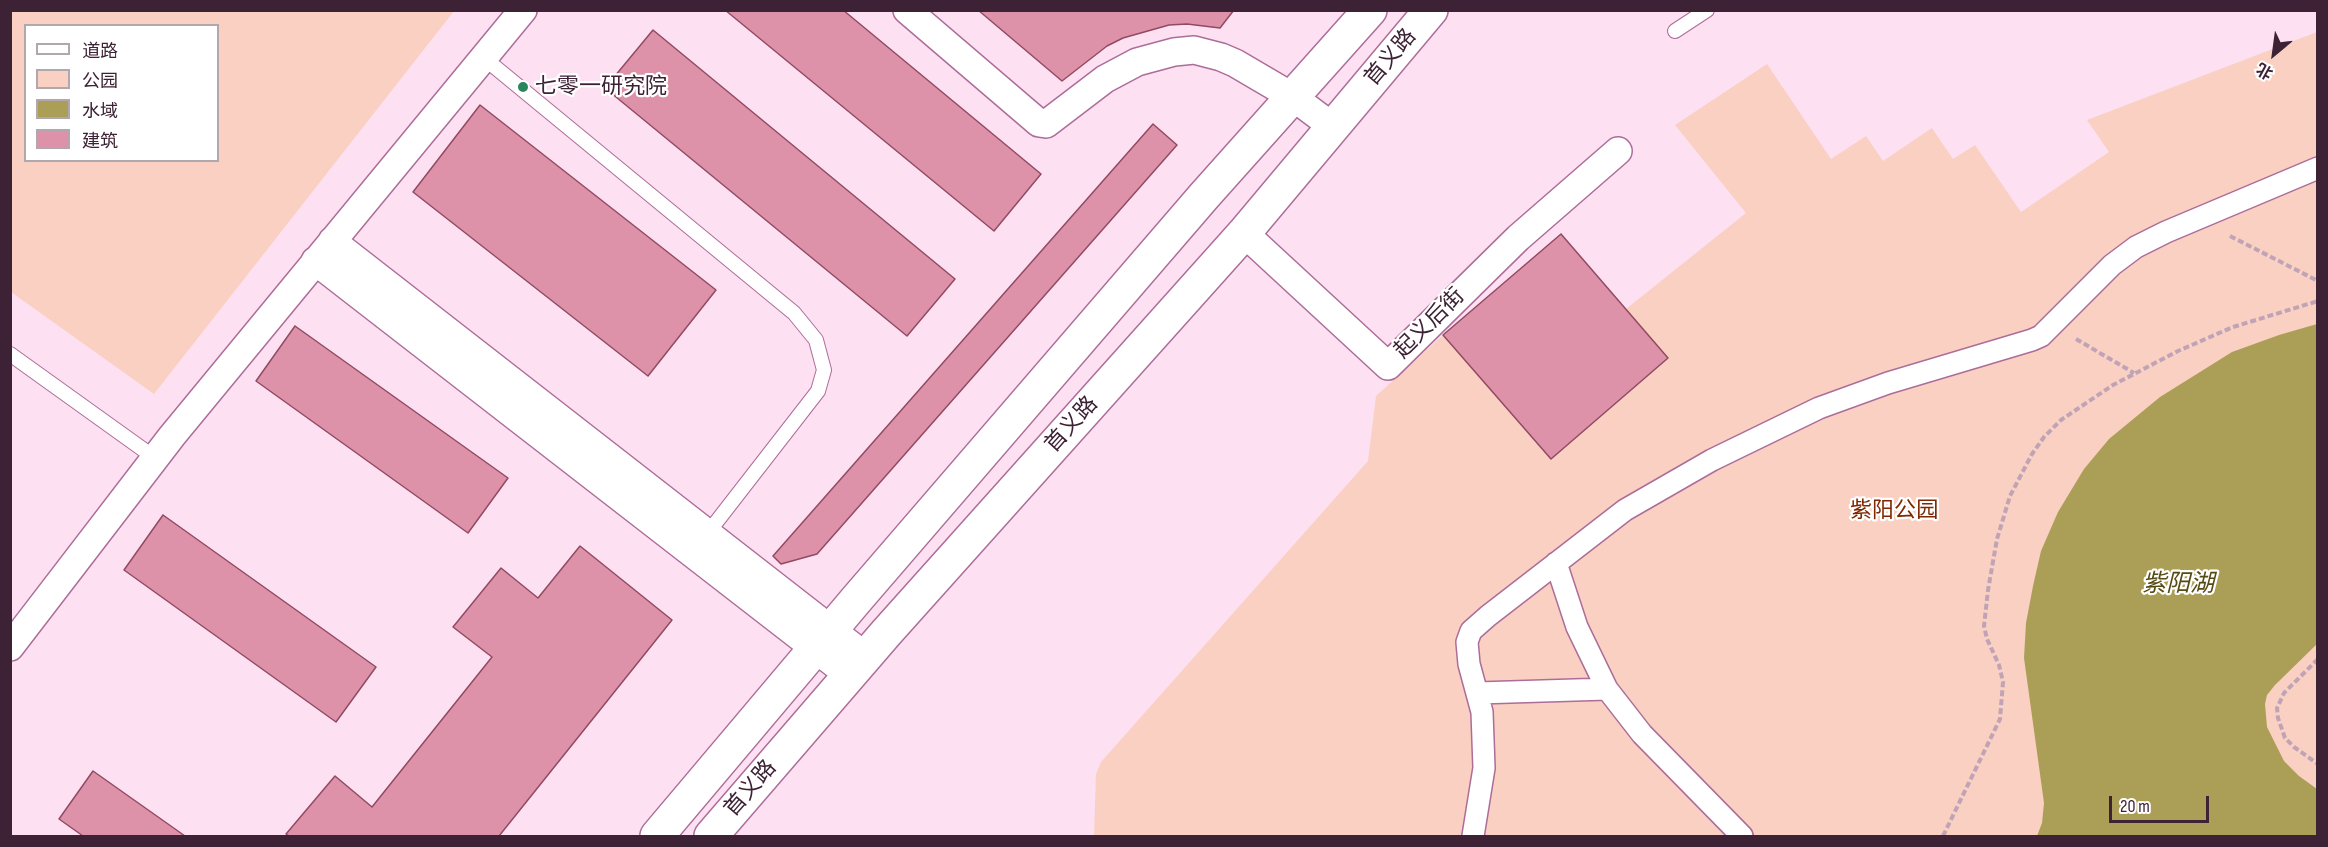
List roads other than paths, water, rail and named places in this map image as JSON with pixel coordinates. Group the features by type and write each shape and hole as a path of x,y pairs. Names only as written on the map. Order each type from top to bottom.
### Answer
{"main road":[{"name":"首义路","path":"657,837 823,639 1204,196 1371,10"},
{"name":"首义路","path":"711,837 857,666 1244,233 1431,10"}],"street":[{"path":"10,647 155,458 524,10"},
{"path":"907,10 1039,123 1046,124 1105,79 1137,62 1174,51 1194,50 1221,57 1293,98 1333,127"},
{"name":"起义后街","path":"1244,233 1388,366 1518,238 1618,151"},
{"path":"1473,837 1484,768 1482,712 1469,664 1467,637 1488,616 1625,510 1722,454 1820,408 1888,383 2041,336 2112,265 2136,247 2166,232 2318,168"},
{"path":"332,241 707,534 823,639"},
{"path":"315,261 857,666"},
{"path":"1556,563 1577,627 1607,690 1642,734 1742,837"},
{"path":"1478,693 1607,690"}],"lane":[{"path":"1675,31 1707,10"},
{"path":"484,58 794,313 816,340 824,370 818,391 707,534"},
{"path":"10,354 155,458"}],"water":[{"name":"紫阳湖","path":"2317,324 2317,644 2275,685 2267,695 2265,704 2267,727 2284,761 2317,789 2317,836 2037,836 2042,823 2044,803 2024,658 2026,623 2041,551 2058,512 2084,469 2109,439 2160,397 2232,352"}],"place":[{"name":"七零一研究院","path":"523,87"}],"park label":[{"name":"紫阳公园","path":"1894,511"}]}
